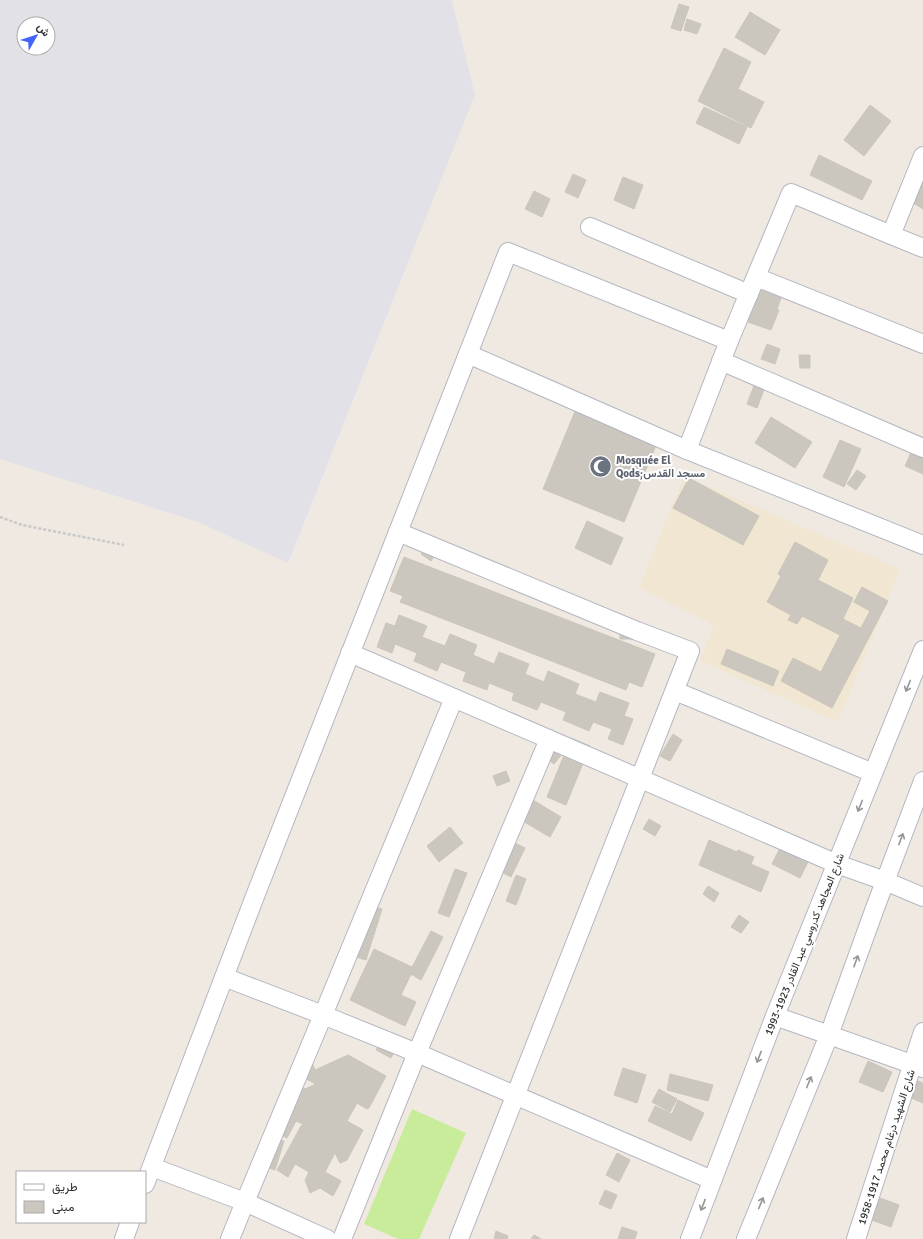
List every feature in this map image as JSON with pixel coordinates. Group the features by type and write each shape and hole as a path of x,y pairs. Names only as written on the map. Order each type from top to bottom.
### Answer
{"street":[{"path":"892,235 923,156"},
{"path":"687,450 729,341 791,194 923,248"},
{"path":"590,227 749,294"},
{"path":"146,1182 350,653 508,252 729,341"},
{"path":"756,276 923,344"},
{"path":"468,354 687,450 923,545"},
{"path":"721,361 923,448"},
{"path":"398,532 690,651 459,1239"},
{"name":"شارع المجاهد كدروسي عبد القادر 1923-1993","path":"690,1239 774,1016 923,650"},
{"path":"350,653 837,864 885,881 923,897"},
{"path":"675,691 873,773"},
{"path":"230,1239 454,698"},
{"path":"342,1239 417,1053 549,739"},
{"path":"746,1239 829,1035 923,781"},
{"path":"224,977 417,1053 712,1180"},
{"path":"774,1016 918,1066"},
{"name":"شارع الشهيد درغام محمد 1917-1958","path":"856,1239 918,1066 923,1032"},
{"path":"152,1167 245,1202 327,1239"},
{"path":"124,1239 130,1223"}],"path":[{"path":"0,517 22,526 124,545"}],"shaded area":[{"path":"0,0 452,0 475,95 288,563 198,522 0,459"},
{"path":"684,476 900,569 838,722 700,661 714,625 639,588"}],"green space":[{"path":"412,1109 466,1133 419,1239 398,1239 364,1224"}],"building":[{"path":"679,4 689,7 681,31 671,28"},
{"path":"750,12 780,30 765,55 735,37"},
{"path":"687,19 701,24 697,34 684,30"},
{"path":"724,48 751,62 738,89 764,102 751,128 698,101"},
{"path":"870,105 891,121 864,156 844,140"},
{"path":"704,107 747,127 739,144 696,123"},
{"path":"819,155 872,181 862,200 810,175"},
{"path":"573,174 586,180 578,198 565,192"},
{"path":"623,177 643,185 634,209 614,200"},
{"path":"923,179 923,209 910,201"},
{"path":"534,191 550,199 542,217 525,209"},
{"path":"757,289 781,298 777,309 779,310 771,330 745,321"},
{"path":"767,344 780,349 775,364 761,359"},
{"path":"799,355 810,355 810,368 800,368"},
{"path":"755,383 765,387 757,408 747,404"},
{"name":"Mosquée El Qods;مسجد القدس","path":"576,409 657,443 624,522 543,489"},
{"path":"771,417 812,442 795,468 755,443"},
{"path":"917,439 923,442 923,474 905,466"},
{"path":"840,440 861,449 844,487 823,477"},
{"path":"857,470 866,476 856,490 847,484"},
{"path":"689,478 759,516 743,545 673,508"},
{"path":"587,521 623,538 611,565 575,548"},
{"path":"429,542 439,548 431,561 421,554"},
{"path":"795,542 828,560 818,580 853,598 843,619 861,628 870,611 854,602 862,587 888,601 832,708 781,681 793,658 821,672 840,635 802,616 797,624 788,620 791,615 767,602 781,576 778,574"},
{"path":"404,557 655,654 642,687 629,682 626,690 400,602 403,596 390,591"},
{"path":"399,615 427,626 422,637 445,646 450,634 477,645 473,655 494,664 499,652 529,664 525,674 544,682 548,671 579,684 575,694 596,702 600,692 629,703 624,716 633,719 623,745 608,739 612,729 593,722 589,731 563,720 566,712 541,702 537,710 512,700 514,693 489,683 487,690 463,681 466,672 441,662 437,671 414,661 417,653 395,644 392,653 377,647 386,623 395,626"},
{"path":"620,626 633,639 620,639"},
{"path":"727,649 779,671 773,686 721,664"},
{"path":"562,734 572,742 554,764 544,756"},
{"path":"673,734 682,740 670,761 660,756"},
{"path":"571,738 590,746 566,805 547,797"},
{"path":"506,771 510,781 497,786 493,776"},
{"path":"533,800 561,817 550,837 521,820"},
{"path":"649,819 661,826 655,836 643,829"},
{"path":"450,827 463,843 439,862 427,846"},
{"path":"785,838 813,852 800,878 772,864"},
{"path":"709,840 737,852 738,850 754,857 751,864 769,872 761,892 699,865"},
{"path":"513,842 525,848 511,877 499,871"},
{"path":"455,869 467,873 449,917 438,913"},
{"path":"516,875 526,879 516,905 506,901"},
{"path":"708,886 719,893 714,902 703,894"},
{"path":"370,905 382,909 366,960 353,956"},
{"path":"739,915 749,922 741,933 731,927"},
{"path":"431,931 443,937 421,980 409,973"},
{"path":"374,949 414,968 401,995 416,1002 405,1026 350,1000"},
{"path":"385,1034 399,1042 391,1058 376,1050"},
{"path":"348,1055 386,1076 369,1108 367,1109 357,1103 347,1121 363,1130 347,1160 340,1163 335,1153 325,1172 341,1181 333,1196 320,1188 310,1193 305,1180 309,1172 295,1164 288,1177 277,1170 303,1124 296,1121 287,1138 272,1130 296,1084 305,1089 316,1084 299,1075 309,1056 315,1070"},
{"path":"868,1061 892,1072 883,1092 859,1082"},
{"path":"623,1068 646,1075 637,1103 614,1095"},
{"path":"670,1074 713,1085 708,1101 667,1090"},
{"path":"911,1078 923,1083 923,1103 904,1095"},
{"path":"659,1089 677,1099 670,1112 652,1102"},
{"path":"678,1100 704,1113 691,1141 648,1121 655,1106 672,1114"},
{"path":"270,1136 284,1141 275,1170 261,1165"},
{"path":"617,1153 630,1160 619,1182 606,1175"},
{"path":"605,1190 617,1195 611,1209 599,1204"},
{"path":"872,1195 899,1205 891,1227 863,1217"},
{"path":"622,1227 637,1232 635,1239 618,1239"},
{"path":"496,1231 508,1236 507,1239 494,1239"},
{"path":"534,1235 541,1239 531,1239"}],"place":[{"name":"Mosquée El Qods;مسجد القدس","path":"600,466"}]}
